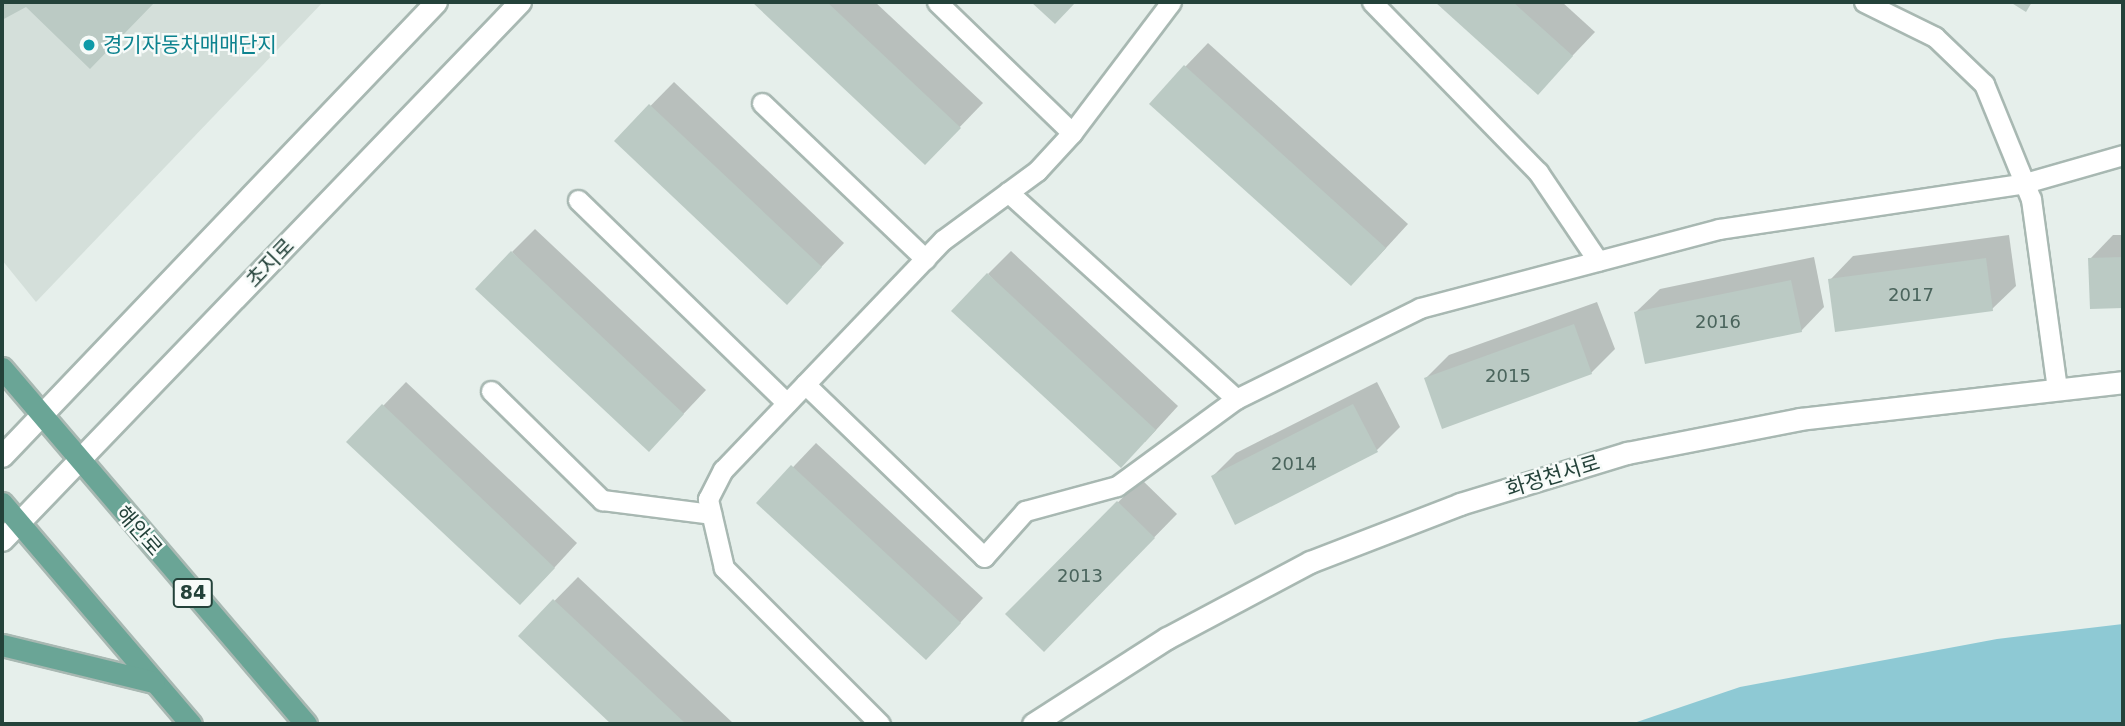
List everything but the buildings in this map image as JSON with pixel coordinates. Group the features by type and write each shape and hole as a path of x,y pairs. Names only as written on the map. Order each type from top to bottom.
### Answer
{"main road":[{"name":"해안로","path":"2,368 306,724"},
{"path":"2,502 191,724"},
{"path":"2,645 155,682"}],"street":[{"path":"2,456 436,2"},
{"name":"초지로","path":"2,540 520,2"},
{"name":"화정천서로","path":"1033,724 1167,638 1310,562 1460,504 1627,453 1800,419 2123,382"}],"lane":[{"path":"937,2 1073,133"},
{"path":"880,724 724,568 708,499 723,470 925,259 1008,192 1073,133 1171,2"},
{"path":"1372,2 1538,172 1598,261"},
{"path":"1864,2 1935,37 1984,84 2025,183 2057,388"},
{"path":"762,103 925,259"},
{"path":"805,384 984,557 1025,511 1117,486 1236,399 1420,308 1719,229 2025,183 2123,155"},
{"path":"1008,192 1236,399"},
{"path":"579,201 787,403"},
{"path":"491,391 602,500 711,514"}],"shaded area":[{"path":"2,2 323,2 36,302 2,260"}],"water":[{"path":"2123,624 2123,724 1631,724 1740,687 1997,639"}],"place":[{"name":"경기자동차매매단지","path":"89,45"}]}
